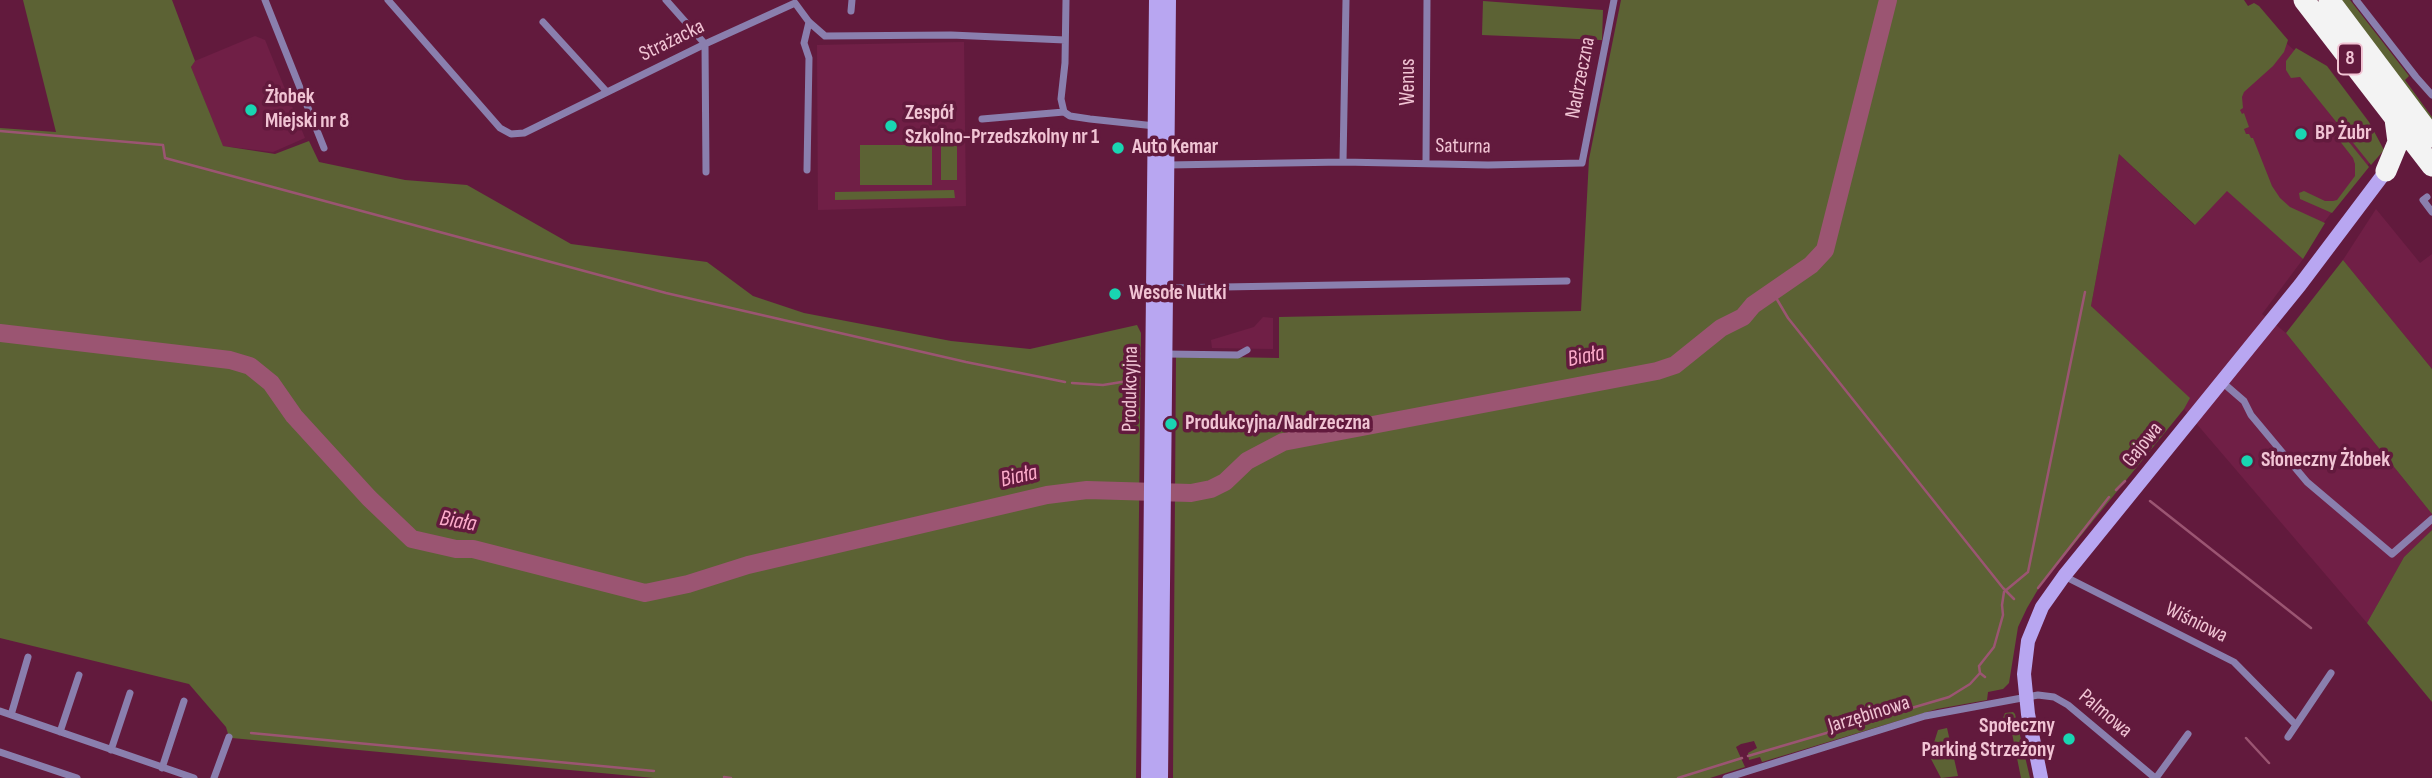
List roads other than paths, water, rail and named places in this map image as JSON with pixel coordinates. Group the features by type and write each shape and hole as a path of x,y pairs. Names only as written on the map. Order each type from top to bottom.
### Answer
{"highway":[{"name":"8","path":"2304,0 2432,166"},
{"name":"8","path":"2329,0 2432,137"},
{"path":"2386,171 2398,142 2395,119"},
{"path":"2386,171 2414,165 2432,173"}],"main road":[{"name":"Produkcyjna","path":"1156,0 1158,482"},
{"name":"Produkcyjna","path":"1148,778 1165,354 1169,0"},
{"name":"Gajowa","path":"2041,778 2025,697 2026,654 2032,629 2047,598 2292,295 2386,171"},
{"name":"Produkcyjna","path":"1157,512 1161,778"}],"street":[{"path":"265,0 324,148"},
{"name":"Strażacka","path":"388,0 500,128 511,134 524,133 794,2 808,22"},
{"path":"666,0 705,44 706,172"},
{"path":"851,11 852,0"},
{"path":"1066,0 1061,99 1064,112 1070,117 1090,120 1155,125"},
{"path":"1343,162 1346,0"},
{"name":"Wenus","path":"1426,163 1427,0"},
{"name":"Nadrzeczna","path":"1582,163 1614,0"},
{"path":"2357,0 2432,95"},
{"path":"543,22 607,92"},
{"path":"807,170 808,58 804,43 808,22 825,36 953,35 1065,40"},
{"path":"982,119 1064,112"},
{"name":"Saturna","path":"1167,165 1343,162 1488,165 1582,163"},
{"path":"2427,197 2423,200 2432,212"},
{"path":"1166,288 1567,281"},
{"path":"1165,354 1238,355 1247,350"},
{"path":"2222,382 2244,401 2251,415 2307,482 2392,554 2432,519"},
{"name":"Wiśniowa","path":"2064,576 2234,662 2296,725"},
{"path":"11,715 28,657"},
{"path":"2288,737 2331,673"},
{"path":"60,732 79,675"},
{"path":"111,750 130,693"},
{"name":"Palmowa","path":"2025,697 2043,695 2059,699 2155,778"},
{"name":"Jarzębinowa","path":"1726,778 1925,716 2025,697"},
{"path":"162,768 184,701"},
{"path":"0,711 194,778"},
{"path":"2155,778 2188,734"},
{"path":"214,778 229,737"},
{"path":"0,752 77,778"}],"waterway":[{"name":"Biała","path":"0,333 230,360 250,366 271,383 294,416 369,498 412,539 456,549 473,549 645,593 688,584 748,565 1047,495 1087,490 1191,493 1211,489 1225,482 1247,461 1283,442 1657,371 1675,365 1721,328 1743,317 1753,305 1811,265 1825,250 1888,0"},
{"path":"0,131 163,145 165,158 666,293 1065,382"},
{"path":"1772,291 1788,318 2014,599"},
{"path":"2005,591 2028,572 2085,292"},
{"path":"1072,383 1103,385 1134,380"},
{"path":"2116,490 2125,481"},
{"path":"2038,588 2109,497"},
{"path":"2150,501 2311,628"},
{"path":"1985,677 1980,673 1979,666 1994,647 2003,615 2004,592"},
{"path":"1748,756 1949,697 1970,684 1980,673"},
{"path":"251,733 654,771"},
{"path":"2246,738 2269,763"},
{"path":"1678,778 1742,758"},
{"path":"724,777 731,778"}],"place":[{"name":"Żłobek Miejski nr 8","path":"251,110"},
{"name":"Zespół Szkolno-Przedszkolny nr 1","path":"891,126"},
{"name":"BP Żubr","path":"2301,134"},
{"name":"Auto Kemar","path":"1118,148"},
{"name":"Wesołe Nutki","path":"1115,294"},
{"name":"Produkcyjna/Nadrzeczna","path":"1171,424"},
{"name":"Słoneczny Żłobek","path":"2247,461"},
{"name":"Społeczny Parking Strzeżony","path":"2069,739"}]}
